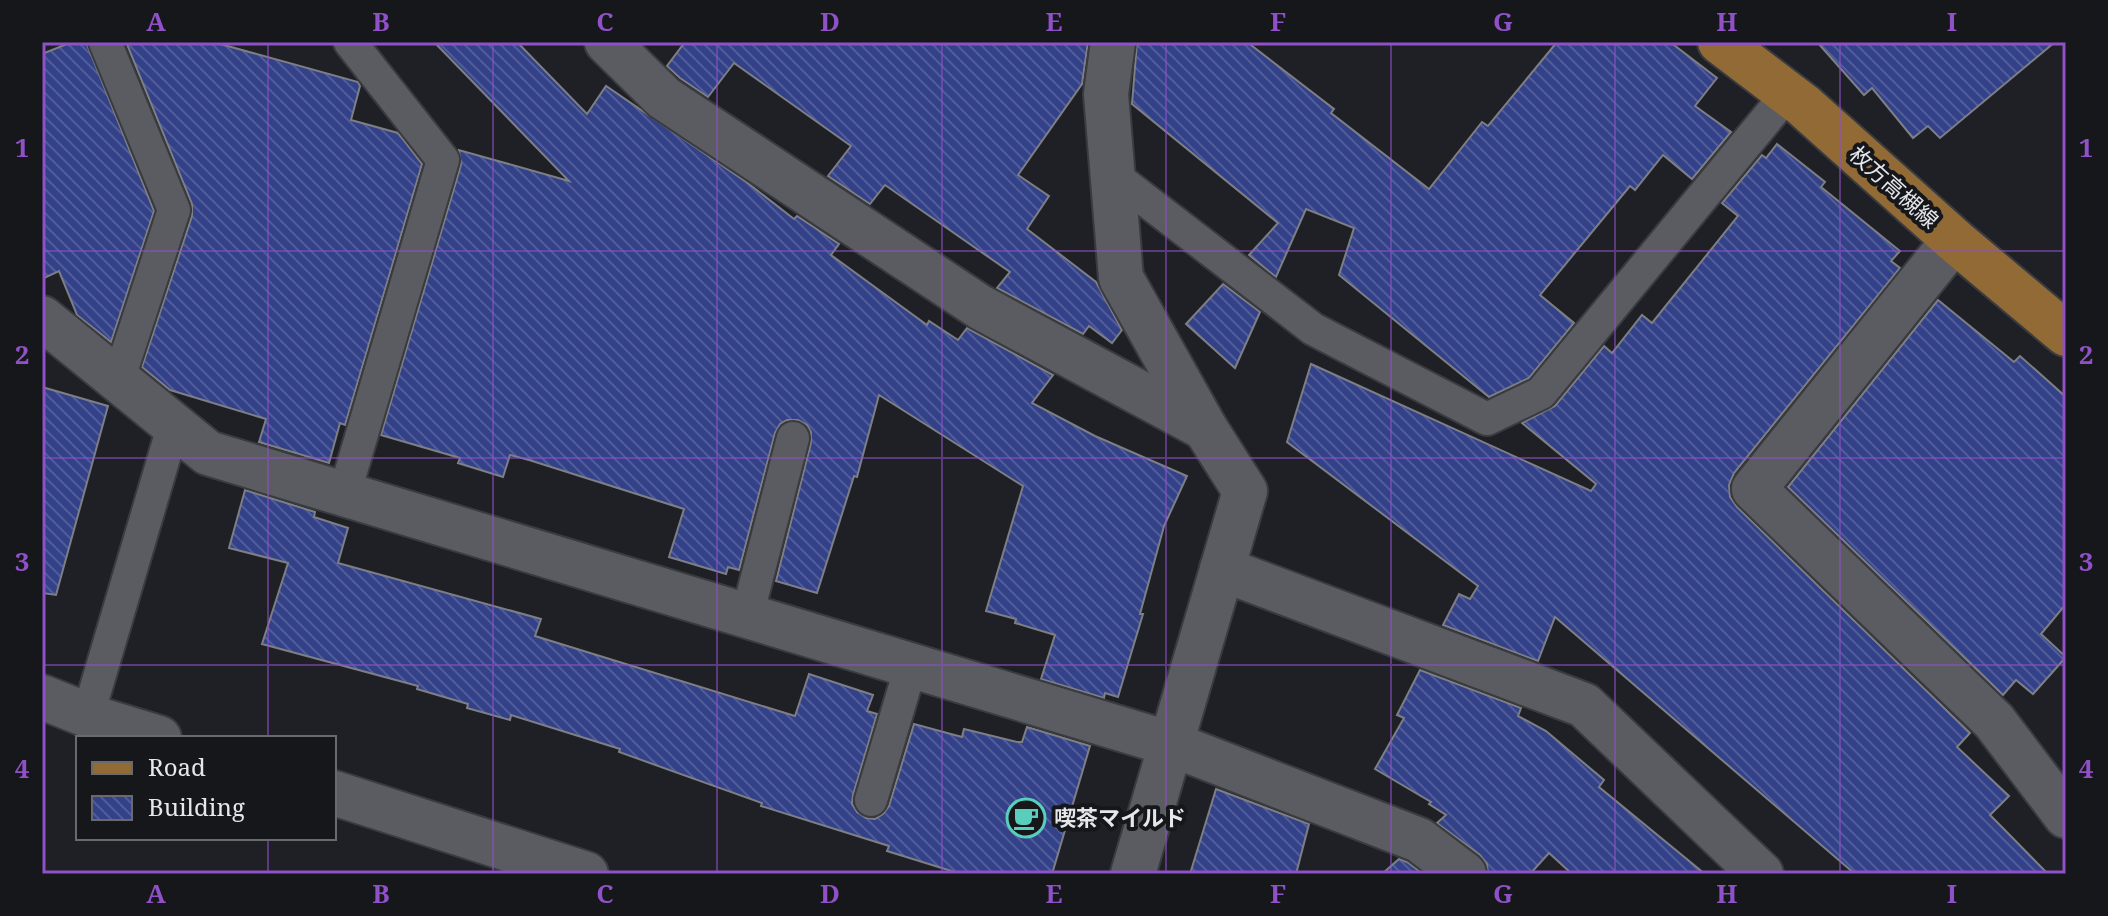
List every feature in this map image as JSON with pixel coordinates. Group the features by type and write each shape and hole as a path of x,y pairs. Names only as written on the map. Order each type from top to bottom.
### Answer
{"main road":[{"name":"枚方高槻線","path":"1744,48 1788,93 2066,334"}],"street":[{"path":"607,42 664,98 980,307 1205,428"},
{"path":"1106,46 1106,94 1121,278 1205,428 1245,491 1133,874"},
{"path":"1954,240 1754,489 1994,721 2066,816"},
{"path":"42,320 208,453 1171,744 1419,840 1464,874"},
{"path":"1222,569 1584,705 1761,874"},
{"path":"42,697 153,736"},
{"path":"336,794 586,874"}],"lane":[{"path":"105,42 174,210 118,381"},
{"path":"344,495 443,160 350,42"},
{"path":"1113,175 1313,329 1487,419 1541,393 1788,93"},
{"path":"88,715 173,427"},
{"path":"747,616 793,438"},
{"path":"871,800 911,666"}],"building":[{"path":"72,42 86,42 154,211 111,342 77,315 59,271 42,279 42,54"},
{"path":"126,42 213,42 358,82 360,86 351,120 398,133 422,164 345,425 340,423 329,463 259,442 266,419 170,390 142,367 192,216 192,204"},
{"path":"434,42 517,42 587,114 606,86 749,184 794,219 797,216 839,244 831,255 927,325 929,321 958,340 967,328 1053,375 1032,403 1095,436 1187,476 1164,526 1140,614 1143,614 1118,697 1105,693 1104,698 1041,679 1055,635 986,611 1023,486 879,395 857,477 854,476 817,593 776,581 811,443 811,432 807,425 798,420 787,420 780,424 775,433 739,570 728,567 726,574 669,557 684,509 510,455 503,477 458,463 460,458 381,435 461,165 459,150 569,181"},
{"path":"685,42 1088,42 1082,84 1018,175 1049,196 1027,229 1096,282 1122,330 1112,343 1089,326 1083,334 997,288 1010,272 885,185 870,204 828,176 851,146 734,63 708,97 680,78 667,66"},
{"path":"1137,42 1247,42 1334,109 1331,113 1429,189 1482,122 1488,126 1557,42 1670,42 1717,78 1695,106 1731,132 1692,179 1663,155 1635,190 1630,186 1540,295 1574,323 1529,378 1489,397 1339,275 1354,228 1306,209 1276,277 1249,255 1278,223 1132,104"},
{"path":"1817,42 2055,42 1940,138 1928,126 1913,138 1872,88 1864,95"},
{"path":"1777,144 1825,182 1821,187 1900,251 1891,261 1900,268 1734,473 1729,485 1730,497 1970,733 1957,747 2009,796 1990,815 2048,874 1855,874 1555,617 1538,661 1443,625 1459,594 1470,599 1478,586 1287,442 1311,364 1591,491 1596,484 1522,423 1555,406 1604,346 1612,353 1642,315 1652,323 1738,216 1722,203 1762,155 1766,158"},
{"path":"1223,284 1260,312 1235,368 1186,324"},
{"path":"1938,300 2014,362 2020,356 2066,397 2066,604 2041,634 2066,657 2033,694 2016,680 2003,695 1788,487"},
{"path":"42,387 108,406 56,595 42,593"},
{"path":"245,490 315,512 314,517 348,528 338,563 541,619 535,636 795,716 809,674 873,695 867,711 877,714 852,804 866,818 875,819 889,806 914,724 962,737 964,729 1017,742 1022,742 1027,727 1090,746 1052,874 961,874 887,851 889,846 761,806 762,803 619,752 620,749 511,715 510,720 467,708 468,704 417,689 418,686 262,644 288,563 229,548"},
{"path":"1420,670 1521,708 1518,716 1546,731 1604,780 1599,787 1705,874 1572,874 1549,853 1530,874 1488,874 1487,864 1480,855 1437,823 1446,815 1429,804 1431,802 1375,769 1404,718 1397,715"},
{"path":"1216,789 1309,824 1296,874 1190,874"},
{"path":"1399,859 1407,862 1423,874 1382,874"}],"place":[{"name":"喫茶マイルド","path":"1026,818"}]}
